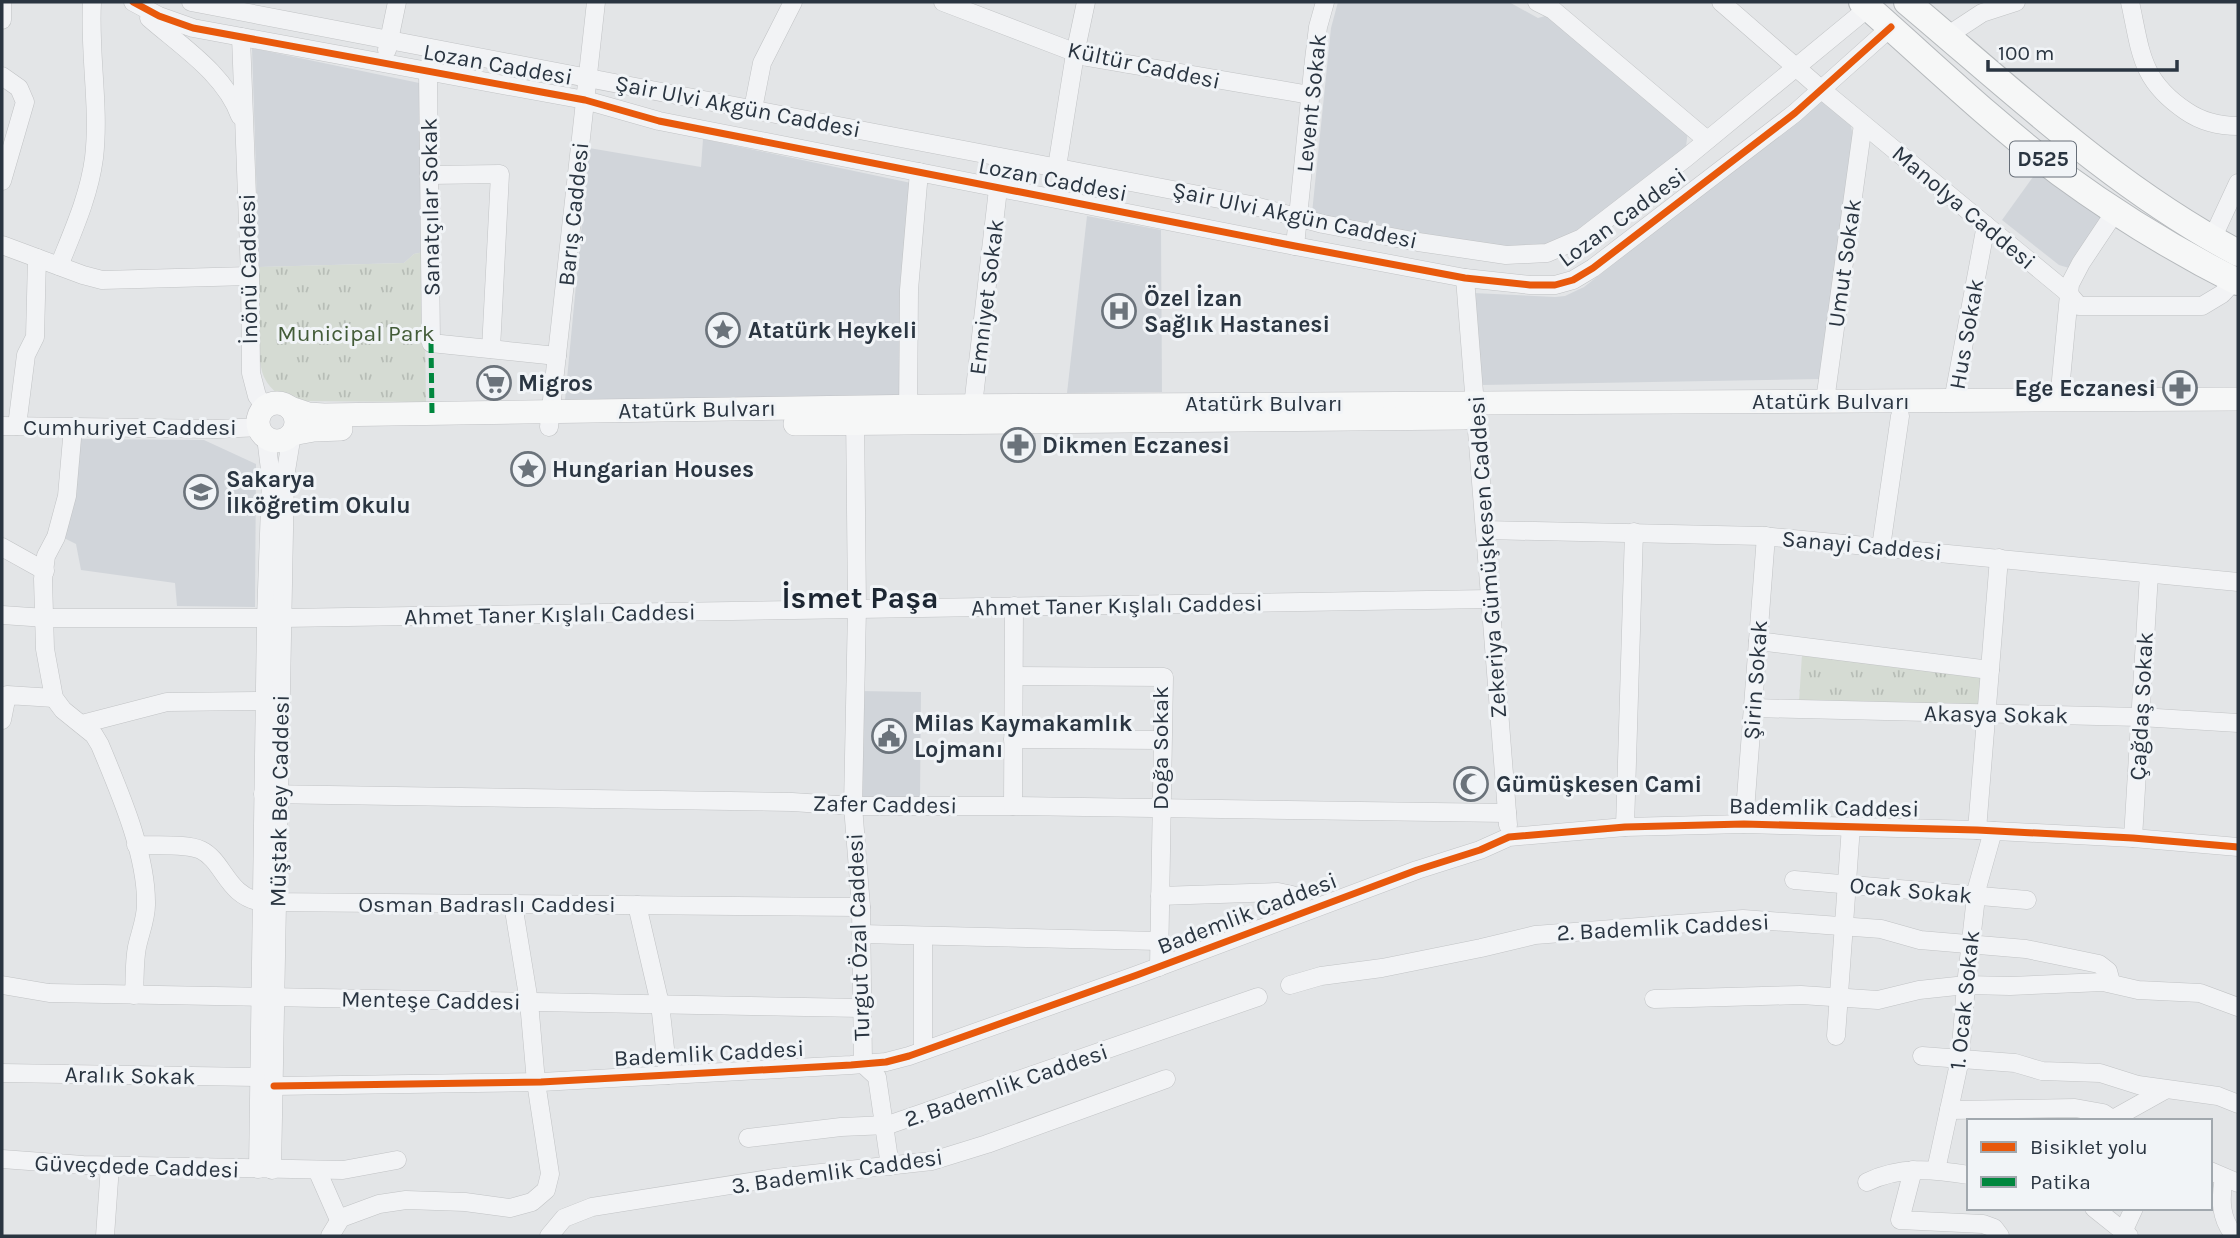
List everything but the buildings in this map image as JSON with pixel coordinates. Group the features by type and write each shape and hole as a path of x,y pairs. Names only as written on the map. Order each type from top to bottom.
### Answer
{"highway":[{"name":"D525","path":"1907,2 2110,172 2175,218 2238,253"},
{"name":"D525","path":"1865,5 2030,149 2115,212 2236,281"}],"main road":[{"name":"Atatürk Bulvarı","path":"292,434 314,429 550,419 1475,410 1825,401 2238,399"},
{"path":"275,403 290,408 296,424 292,434 277,441 263,424 275,403"},
{"name":"Atatürk Bulvarı","path":"908,415 973,406 1900,416 2238,414"},
{"name":"Atatürk Bulvarı","path":"290,408 308,414 324,415 550,419"}],"street":[{"path":"2,2 2,20"},
{"path":"59,266 83,207 94,158 92,2"},
{"name":"Lozan Caddesi","path":"132,2 183,26 585,100 659,121 1295,246 1465,278 1544,286 1573,280 1593,268 1822,90 1891,27"},
{"name":"İnönü Caddesi","path":"132,2 217,79 233,99 244,126"},
{"name":"Şair Ulvi Akgün Caddesi","path":"191,2 1238,202 1323,224 1463,249 1520,255 1548,253 1582,238 1796,68 1865,5"},
{"path":"383,63 397,2"},
{"name":"Barış Caddesi","path":"550,419 596,2"},
{"path":"753,109 762,63 793,2"},
{"name":"Kültür Caddesi","path":"943,2 974,8 1075,54 1140,68 1310,96"},
{"path":"1057,167 1086,2"},
{"name":"Levent Sokak","path":"1295,246 1318,27 1325,2"},
{"name":"Manolya Caddesi","path":"1721,2 1822,90 2068,293 2079,306 2202,306 2236,281"},
{"path":"1947,36 1982,13 2016,2"},
{"path":"2130,2 2142,57 2160,92 2203,121 2227,126 2238,125"},
{"path":"1545,3 1707,140"},
{"name":"İnönü Caddesi","path":"241,37 251,373 263,424"},
{"name":"Sanatçılar Sokak","path":"428,71 431,343 491,349"},
{"path":"2,76 19,88 24,97 24,107 2,181"},
{"name":"Umut Sokak","path":"1825,401 1863,124"},
{"path":"908,415 911,250 919,172"},
{"path":"429,175 500,174 491,349 557,356"},
{"path":"2212,239 2238,183"},
{"name":"Emniyet Sokak","path":"973,406 998,188"},
{"path":"2059,401 2068,293 2073,274 2115,212"},
{"name":"Hus Sokak","path":"1953,401 1986,225"},
{"path":"2,245 102,280 250,276"},
{"path":"10,426 26,355 35,337 37,258"},
{"name":"Zekeriya Gümüşkesen Caddesi","path":"1465,278 1509,837"},
{"name":"Turgut Özal Caddesi","path":"855,415 857,608 853,806 860,907 863,1064 877,1077 890,1166"},
{"path":"1881,547 1900,416"},
{"name":"Cumhuriyet Caddesi","path":"10,426 217,429 263,424"},
{"name":"Müştak Bey Caddesi","path":"263,424 271,478 274,618 265,1170"},
{"path":"73,427 66,496 55,537 46,556 43,592 45,649 54,698 63,710 94,735 100,745 136,845 146,902 145,920 137,949 134,995"},
{"name":"Müştak Bey Caddesi","path":"271,794 265,701 285,477 292,434"},
{"name":"Sanayi Caddesi","path":"1485,530 1766,536 2238,582"},
{"path":"1625,827 1634,532"},
{"name":"Şirin Sokak","path":"1744,824 1766,536"},
{"path":"2,547 45,571"},
{"name":"1. Ocak Sokak","path":"1936,1170 1960,1059 1970,945 1985,831 1986,713 1998,558"},
{"name":"Çağdaş Sokak","path":"2133,838 2149,574"},
{"name":"Ahmet Taner Kışlalı Caddesi","path":"2,615 46,618 274,618 1490,599"},
{"path":"1013,806 1014,606"},
{"name":"Akasya Sokak","path":"1758,641 1990,670"},
{"name":"Doğa Sokak","path":"1014,676 1164,677 1159,967"},
{"path":"2,720 8,695 54,698"},
{"path":"82,724 167,702 265,701"},
{"name":"Akasya Sokak","path":"1753,708 2140,717 2238,723"},
{"path":"1013,739 1162,740"},
{"name":"Zafer Caddesi","path":"271,794 792,802 853,806 1507,813"},
{"name":"Bademlik Caddesi","path":"266,1082 536,1082 895,1060 1159,967 1509,837 1625,827 1744,824 1985,831 2133,838 2238,847"},
{"path":"1836,1036 1851,826"},
{"path":"136,845 189,847 203,851 241,894 269,902"},
{"name":"Ocak Sokak","path":"1794,880 2027,900"},
{"path":"1160,895 1278,892 1292,895 1306,911"},
{"name":"Osman Badraslı Caddesi","path":"269,902 860,907"},
{"path":"330,1236 339,1220 365,1208 406,1200 475,1202 500,1208 518,1207 537,1199 546,1190 549,1168 536,1082 529,1002 513,904"},
{"path":"637,905 660,1004 668,1075"},
{"name":"2. Bademlik Caddesi","path":"1290,985 1321,976 1382,968 1481,948 1535,934 1733,919 1844,925 1892,931 1920,940 2026,949 2091,961 2104,967 2111,982"},
{"path":"861,934 1159,942"},
{"path":"923,936 923,1050"},
{"path":"1654,999 1801,995 1885,999 1919,990 1966,985 2111,982 2138,990 2200,993 2238,1007"},
{"name":"Menteşe Caddesi","path":"2,985 49,993 862,1008"},
{"name":"2. Bademlik Caddesi","path":"748,1138 885,1126 1258,997"},
{"path":"1922,1056 2015,1063 2042,1070 2100,1073 2138,1086 2218,1096 2238,1104"},
{"name":"Aralık Sokak","path":"2,1073 266,1082"},
{"name":"3. Bademlik Caddesi","path":"552,1234 564,1218 592,1208 775,1178 932,1161 1166,1079"},
{"path":"2116,1119 2165,1090"},
{"path":"1949,1110 2057,1107 2103,1113 2112,1119"},
{"name":"Güveçdede Caddesi","path":"2,1158 45,1164 265,1170 343,1170 397,1160"},
{"path":"105,1236 110,1166"},
{"path":"317,1170 339,1220"},
{"path":"1913,1170 1900,1220 1983,1224 1994,1228 2000,1236"},
{"path":"1867,1182 1891,1173 1913,1170 1967,1175"},
{"path":"2224,1177 2222,1212 2235,1236"},
{"path":"2096,1210 2126,1234 2133,1210"}],"shaded area":[{"path":"1338,2 1509,2 1538,18 1549,15 1688,130 1686,147 1584,227 1551,246 1518,249 1338,220 1312,213 1331,28"},
{"path":"252,48 424,84 424,252 414,254 404,263 259,267"},
{"path":"1822,101 1851,126 1854,143 1820,379 1481,385 1473,293 1555,297 1565,296 1584,287"},
{"path":"703,139 911,183 903,265 901,396 565,400 589,148 701,167"},
{"path":"2038,170 2104,219 2069,268 2059,265 2002,220"},
{"name":"Özel İzan Sağlık Hastanesi","path":"1087,216 1161,230 1162,392 1067,393"},
{"path":"77,439 204,440 256,464 255,607 177,606 175,583 81,570 76,544 60,536"},
{"name":"Milas Kaymakamlık Lojmanı","path":"858,691 921,692 920,800 858,800"}],"green space":[{"name":"Municipal Park","path":"424,252 426,402 299,401 288,399 270,387 264,377 259,354 259,267 404,263 414,254"},
{"path":"1802,654 1983,676 1980,705 1799,702"}],"marked path":[{"path":"431,343 432,413"}],"cycle path":[{"path":"133,2 159,16 193,28 585,100 659,121 1295,246 1465,278 1530,285 1555,285 1573,280 1593,268 1795,113 1891,27"},
{"path":"274,1086 541,1082 886,1062 1137,975 1417,870 1480,850 1509,837 1625,827 1744,824 1977,830 2133,838 2238,847"}],"place":[{"name":"Özel İzan Sağlık Hastanesi","path":"1119,311"},
{"name":"Atatürk Heykeli","path":"723,330"},
{"name":"Migros","path":"494,383"},
{"name":"Ege Eczanesi","path":"2180,388"},
{"name":"Dikmen Eczanesi","path":"1018,445"},
{"name":"Hungarian Houses","path":"528,469"},
{"name":"Sakarya İlköğretim Okulu","path":"201,492"},
{"name":"Milas Kaymakamlık Lojmanı","path":"889,736"},
{"name":"Gümüşkesen Cami","path":"1471,784"}],"district":[{"name":"İsmet Paşa","path":"860,598"}]}
